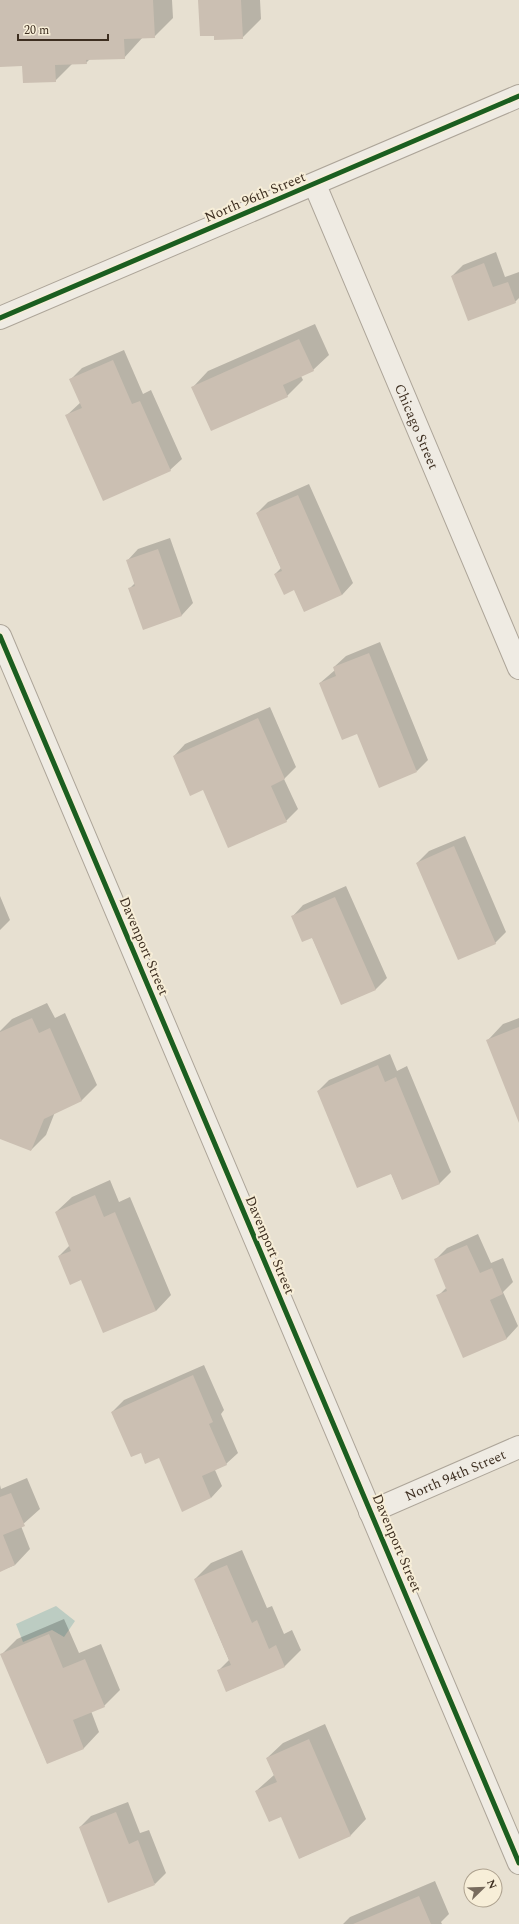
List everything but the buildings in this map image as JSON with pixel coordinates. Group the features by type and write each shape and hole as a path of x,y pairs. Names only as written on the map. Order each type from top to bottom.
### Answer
{"street":[{"name":"North 96th Street","path":"0,318 315,185 519,96"},
{"name":"Chicago Street","path":"315,185 519,668"},
{"name":"Davenport Street","path":"0,636 519,1863"},
{"name":"North 94th Street","path":"370,1512 519,1447"}],"shaded area":[{"path":"56,1606 75,1621 64,1637 52,1630 23,1642 16,1624"}],"cycle path":[{"path":"0,318 519,96"},
{"path":"0,636 519,1863"}]}
